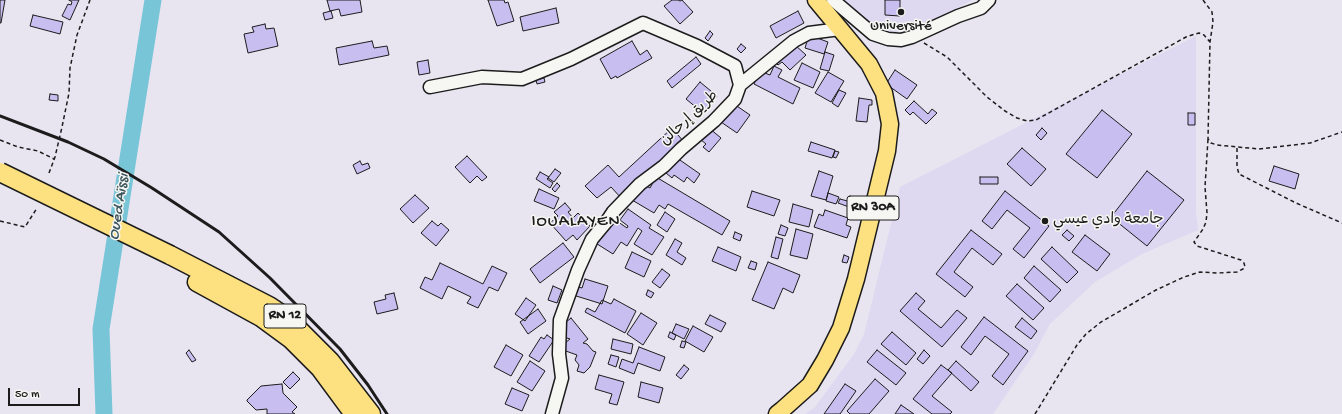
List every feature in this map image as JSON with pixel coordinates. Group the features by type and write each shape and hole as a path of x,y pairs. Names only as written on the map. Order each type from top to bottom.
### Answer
{"highway":[{"name":"RN 12","path":"0,172 167,259 279,329 320,368 354,414"},
{"name":"RN 12","path":"0,184 270,306 287,318 330,361 371,414"}],"main road":[{"name":"RN 30A","path":"776,414 810,385 825,360 841,328 856,279 887,151 890,124 884,93 869,64 816,0"}],"street":[{"path":"833,0 872,34 888,39 901,40 912,37 958,16 981,8 990,0"},
{"path":"430,87 482,77 522,79 571,59 643,23 696,46 735,66 740,85 794,41 809,33 840,29"},
{"name":"طريق إرحالن","path":"552,414 562,378 559,354 560,320 578,270 592,239 613,212 640,184 664,166 681,149 714,121 735,99 740,85"}],"path":[{"path":"49,173 54,160 65,113 69,93 70,68 77,35 90,0"},
{"path":"1035,414 1077,345 1086,334 1101,322 1156,290 1184,277 1200,272 1237,272 1243,270 1245,267 1241,260 1196,246 1194,242 1203,229 1207,213 1205,187 1208,139 1210,42 1213,22 1212,12 1203,0"},
{"path":"912,37 929,45 947,57 987,97 1005,111 1017,118 1027,121 1036,120 1186,37 1199,33 1204,35 1210,42"},
{"path":"1208,139 1211,143 1217,145 1259,149 1310,143 1342,132"},
{"path":"0,140 18,147 38,151 54,160"},
{"path":"1237,148 1237,167 1240,174 1296,203 1342,223"},
{"path":"0,221 25,227 37,208"}],"shaded area":[{"name":"Université","path":"842,0 973,0 924,25 893,33 870,29"},
{"name":"جامعة وادي عيسي","path":"1196,36 1196,213 1198,230 1142,254 1095,282 1050,324 1034,354 993,414 805,414 815,407 854,354 864,334 900,187"}],"building":[{"path":"0,0 5,0 1,23 0,23"},
{"path":"69,0 79,0 70,20 62,16 68,4 71,5 72,2"},
{"path":"327,0 360,0 362,12 341,16 339,9 330,11"},
{"path":"488,0 504,0 505,3 508,2 514,21 497,26"},
{"path":"672,0 682,0 693,12 680,24 664,6"},
{"path":"885,0 900,0 900,16 885,15"},
{"path":"556,8 559,23 523,31 520,17"},
{"path":"331,11 333,18 325,20 323,13"},
{"path":"798,11 804,23 776,38 770,26"},
{"path":"33,15 63,22 60,34 30,26"},
{"path":"265,24 266,29 274,28 278,46 248,53 244,34 254,32 252,27"},
{"path":"710,31 713,34 708,41 705,38"},
{"path":"809,35 828,42 824,54 805,48"},
{"path":"372,41 374,48 387,46 389,55 339,65 336,48"},
{"path":"632,41 640,55 647,50 652,58 617,78 616,76 611,79 600,59"},
{"path":"741,44 746,48 741,53 737,49"},
{"path":"794,44 806,55 790,70 782,62 778,65 775,62"},
{"path":"825,52 834,55 829,71 820,69"},
{"path":"696,57 701,64 672,88 667,81"},
{"path":"428,60 430,73 419,75 417,62"},
{"path":"802,63 820,72 813,88 794,80"},
{"path":"774,66 782,70 778,77 800,88 793,104 754,84 760,71 770,75"},
{"path":"895,70 917,85 907,99 886,84"},
{"path":"828,72 844,81 831,102 815,93"},
{"path":"544,78 545,82 537,84 536,80"},
{"path":"700,82 717,96 703,113 686,99"},
{"path":"839,90 846,93 838,107 832,103"},
{"path":"50,94 58,95 58,101 49,100"},
{"path":"859,98 872,100 872,105 869,105 867,122 856,121"},
{"path":"914,101 928,114 932,109 937,113 926,124 913,112 910,115 905,110"},
{"path":"734,104 750,115 737,133 721,122"},
{"path":"1102,110 1132,134 1097,178 1066,154"},
{"path":"1188,113 1195,113 1195,125 1188,125"},
{"path":"672,128 684,142 622,199 611,187 597,198 585,186 608,165 619,177"},
{"path":"709,128 721,138 709,152 703,147 706,144 700,139"},
{"path":"1042,128 1047,133 1041,140 1036,135"},
{"path":"811,142 835,150 832,158 808,151"},
{"path":"1022,148 1046,169 1031,186 1007,164"},
{"path":"835,151 839,152 836,158 833,157"},
{"path":"467,156 487,177 482,181 477,176 470,183 455,167"},
{"path":"677,158 700,174 694,183 687,177 684,182 674,175 672,178 666,173"},
{"path":"360,161 362,165 368,163 370,168 357,174 353,165"},
{"path":"1274,166 1299,174 1295,189 1269,181"},
{"path":"555,169 561,173 554,182 548,178"},
{"path":"819,171 833,176 826,200 811,196"},
{"path":"1147,171 1184,200 1147,246 1111,217"},
{"path":"540,172 549,177 547,179 553,183 550,188 536,179"},
{"path":"656,177 730,221 722,235 668,204 665,209 659,205 654,213 632,200 642,183 650,188"},
{"path":"980,177 998,177 998,184 980,184"},
{"path":"557,183 560,186 555,192 552,189"},
{"path":"539,189 559,198 554,209 534,201"},
{"path":"752,191 780,200 774,216 747,207"},
{"path":"1005,191 1049,226 1024,258 1013,249 1030,228 1007,210 992,229 982,221"},
{"path":"828,193 839,197 836,204 826,201"},
{"path":"415,195 429,208 413,223 400,209"},
{"path":"840,199 851,202 849,207 838,203"},
{"path":"565,203 571,210 568,212 573,218 578,213 590,226 577,240 573,235 566,241 550,223 558,216 554,212"},
{"path":"793,204 813,210 809,227 789,222"},
{"path":"628,209 651,225 649,228 664,237 652,255 634,244 642,231 638,228 627,246 621,242 613,254 594,242 611,217 627,228 628,226 620,220"},
{"path":"825,210 848,218 846,225 851,227 847,238 814,227 819,214 823,216"},
{"path":"665,212 675,219 667,232 657,225"},
{"path":"432,221 438,226 441,223 449,230 436,246 421,233"},
{"path":"781,225 788,228 785,236 778,234"},
{"path":"796,229 813,234 807,259 790,255"},
{"path":"971,230 1002,254 993,265 972,248 954,272 973,287 965,297 936,274"},
{"path":"1067,230 1074,236 1069,241 1062,235"},
{"path":"735,232 742,235 740,241 733,238"},
{"path":"1085,235 1110,254 1097,271 1072,252"},
{"path":"776,237 783,239 778,259 771,257"},
{"path":"675,239 682,243 677,252 686,258 682,265 666,255"},
{"path":"563,243 574,257 540,283 530,269"},
{"path":"718,247 741,257 736,271 712,261"},
{"path":"1052,247 1078,272 1067,283 1041,259"},
{"path":"632,252 651,261 644,277 625,268"},
{"path":"844,255 849,257 847,263 842,262"},
{"path":"751,261 757,263 755,270 748,268"},
{"path":"768,262 800,275 793,293 783,288 774,309 752,300"},
{"path":"440,263 483,284 492,266 507,273 498,291 489,287 478,308 467,303 471,297 448,286 442,299 420,288 425,277 432,280"},
{"path":"1034,266 1061,290 1050,302 1024,278"},
{"path":"662,269 670,275 660,288 652,282"},
{"path":"585,279 608,286 602,304 573,295 575,286 582,288"},
{"path":"1017,284 1044,308 1033,320 1006,296"},
{"path":"553,286 562,290 557,303 548,300"},
{"path":"648,290 654,293 651,298 646,295"},
{"path":"394,293 398,309 377,314 374,302 386,299 385,295"},
{"path":"916,293 925,301 918,309 941,328 957,310 967,318 942,347 900,311"},
{"path":"526,298 536,305 525,321 515,314"},
{"path":"614,299 636,311 625,333 585,312 587,308 595,312 602,300 611,304"},
{"path":"538,309 546,321 528,334 520,322"},
{"path":"641,313 657,323 643,345 627,334"},
{"path":"710,315 726,323 721,332 705,324"},
{"path":"984,317 1028,351 1003,385 992,376 1009,354 985,336 971,355 961,347"},
{"path":"571,318 588,339 583,343 587,344 593,351 596,352 590,367 584,373 577,371 579,365 575,360 577,355 563,350 565,343 570,339 564,337 565,323"},
{"path":"1022,318 1037,331 1031,339 1015,327"},
{"path":"676,324 689,329 684,339 672,333"},
{"path":"693,326 713,337 704,352 685,341"},
{"path":"670,332 676,335 674,340 668,337"},
{"path":"892,332 916,353 906,365 881,344"},
{"path":"547,335 554,340 539,362 529,356 541,337 544,339"},
{"path":"613,339 633,344 631,354 611,349"},
{"path":"682,341 686,342 684,348 680,347"},
{"path":"506,345 523,355 511,376 494,367"},
{"path":"639,347 665,357 660,371 638,363 634,374 619,368 622,359 633,363"},
{"path":"189,350 196,360 192,362 186,353"},
{"path":"877,350 906,373 896,385 867,362"},
{"path":"924,350 930,356 923,364 917,359"},
{"path":"611,355 619,357 616,367 608,364"},
{"path":"530,361 545,371 532,391 517,382"},
{"path":"956,361 979,382 971,391 948,370"},
{"path":"684,365 689,369 681,379 676,375"},
{"path":"941,365 952,373 932,396 952,412 950,414 932,414 913,399"},
{"path":"293,372 300,379 290,389 283,382"},
{"path":"599,375 624,382 617,405 609,403 612,394 595,389"},
{"path":"875,379 889,391 869,414 850,414 847,411"},
{"path":"641,382 663,388 659,403 638,397"},
{"path":"282,384 283,393 297,407 292,412 295,414 267,414 267,409 256,410 247,401 261,386"},
{"path":"845,384 856,391 840,414 824,414"},
{"path":"512,388 529,395 522,411 505,404"},
{"path":"901,405 914,414 895,414"}],"waterway":[{"name":"Oued Aïssi","path":"104,414 101,329 153,0"}],"railway":[{"path":"0,116 68,142 104,159 152,188 219,232 270,278 340,349 368,385 387,414"}],"place":[{"name":"Université","path":"901,12"},
{"name":"جامعة وادي عيسي","path":"1045,221"}],"district":[{"name":"IOUALAYEN","path":"576,222"}]}
